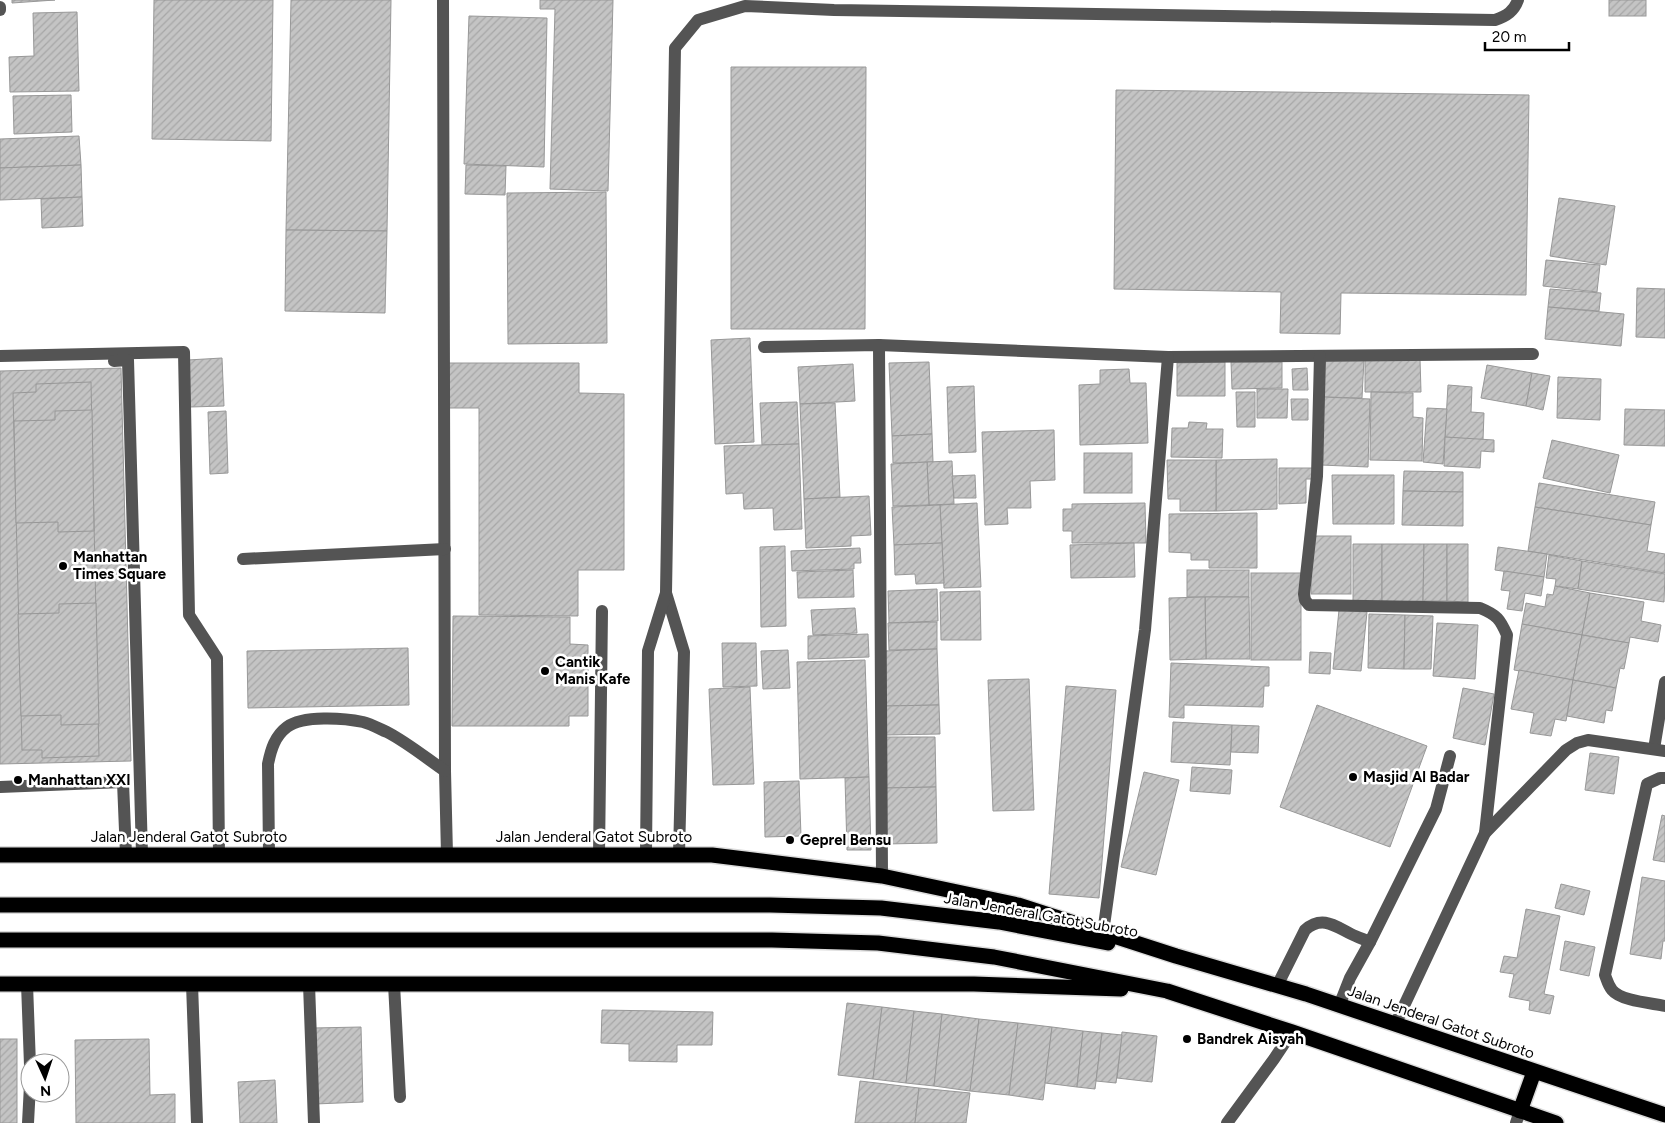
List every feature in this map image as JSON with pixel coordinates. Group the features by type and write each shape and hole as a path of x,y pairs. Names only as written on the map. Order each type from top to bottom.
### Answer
{"highway":[{"name":"Jalan Jenderal Gatot Subroto","path":"0,855 679,854 712,855 882,876 1018,905 1339,1006 1665,1115"},
{"name":"Jalan Jenderal Gatot Subroto","path":"0,905 760,905 881,908 1000,922 1176,956"},
{"path":"0,940 772,940 878,943 994,957 1167,991 1292,1032 1518,1117 1556,1123"},
{"path":"0,984 974,984 1167,991"},
{"path":"1518,1117 1534,1072"}],"street":[{"path":"443,0 445,771 447,855"},
{"path":"646,854 648,651 666,593 675,48 698,20 745,6 834,5 1495,20 1508,14 1515,8 1518,0"},
{"path":"764,347 879,344 1168,357 1533,354"},
{"path":"879,344 882,876"},
{"path":"0,356 184,352 189,615 216,658 220,855"},
{"path":"1320,356 1317,476 1304,594 1305,600 1309,605 1480,608 1492,613 1501,620 1507,635 1485,833 1395,1025"},
{"path":"1103,933 1145,630 1168,357"},
{"path":"0,364 128,360 142,854"},
{"path":"243,558 445,549"},
{"path":"666,593 684,652 679,854"},
{"path":"599,855 602,611"},
{"path":"1485,833 1566,750 1577,742 1588,740 1660,750 1665,682"},
{"path":"268,854 268,764 270,751 276,738 288,726 305,720 329,719 364,722 388,732 445,771"},
{"path":"1339,1006 1350,978 1436,809 1450,756"},
{"path":"1665,778 1660,778 1647,784 1605,975 1608,984 1617,994 1625,998 1665,1006"},
{"path":"0,787 123,782 126,854"},
{"path":"1277,986 1305,930 1311,925 1318,922 1334,924 1370,942"},
{"path":"27,984 30,1053"},
{"path":"192,984 197,1123"},
{"path":"309,984 314,1123"},
{"path":"394,984 400,1097"},
{"path":"1227,1123 1292,1032"},
{"path":"28,1123 29,1103"}],"building":[{"path":"12,0 55,0 12,3"},
{"path":"154,0 273,0 271,141 152,139"},
{"path":"291,0 391,0 387,231 286,230"},
{"path":"540,0 613,0 608,191 550,189 555,9 540,9"},
{"path":"1609,0 1646,0 1646,16 1609,16"},
{"path":"77,12 79,91 10,92 9,57 34,56 33,13"},
{"path":"469,16 547,18 544,167 464,164"},
{"path":"731,67 866,67 865,329 731,329"},
{"path":"1116,90 1529,95 1526,295 1341,293 1340,334 1280,333 1281,292 1114,289"},
{"path":"71,95 72,132 14,134 13,96"},
{"path":"79,136 81,165 0,168 0,139"},
{"path":"81,165 82,197 0,200 0,168"},
{"path":"466,165 506,166 505,195 465,194"},
{"path":"606,192 607,343 508,344 507,193"},
{"path":"82,197 83,226 42,228 41,199"},
{"path":"1559,198 1615,206 1606,265 1550,256"},
{"path":"286,230 387,231 385,313 285,311"},
{"path":"1546,260 1600,265 1597,292 1543,286"},
{"path":"1637,288 1665,289 1665,338 1636,337"},
{"path":"1550,289 1601,293 1599,311 1548,307"},
{"path":"1548,307 1624,314 1621,346 1545,339"},
{"path":"750,338 754,442 715,444 711,340"},
{"path":"222,358 224,406 190,407 188,360"},
{"path":"1325,358 1364,359 1362,398 1323,397"},
{"path":"1365,359 1420,359 1421,392 1365,392"},
{"path":"929,362 932,434 892,436 889,363"},
{"path":"1225,362 1225,396 1177,396 1177,363"},
{"path":"1231,362 1282,362 1282,388 1232,389"},
{"path":"448,363 579,363 579,393 624,394 624,570 578,570 578,616 479,615 479,408 448,408"},
{"path":"853,364 855,401 800,404 798,367"},
{"path":"1487,365 1532,373 1526,406 1481,398"},
{"name":"Manhattan Times Square","path":"121,368 131,761 0,764 0,371"},
{"path":"1307,368 1308,390 1293,390 1292,369"},
{"path":"1129,369 1130,383 1146,383 1148,443 1080,445 1079,385 1100,384 1100,370"},
{"path":"1532,373 1550,376 1543,410 1526,406"},
{"path":"1558,377 1601,379 1600,420 1557,418"},
{"path":"91,382 99,756 42,758 42,750 22,750 13,393 36,392 36,384"},
{"path":"1448,385 1472,387 1471,412 1484,413 1483,440 1445,437"},
{"path":"974,386 976,452 949,453 947,387"},
{"path":"1257,389 1288,389 1287,418 1257,418"},
{"path":"1236,392 1255,392 1255,427 1237,427"},
{"path":"1371,392 1413,393 1413,417 1423,418 1422,461 1370,460"},
{"path":"1323,397 1370,399 1368,467 1321,465"},
{"path":"1291,399 1308,399 1308,420 1292,420"},
{"path":"797,402 799,444 762,445 760,403"},
{"path":"835,403 840,497 804,499 800,404"},
{"path":"1427,408 1447,409 1443,464 1423,462"},
{"path":"1625,409 1665,410 1665,446 1624,445"},
{"path":"92,410 94,531 58,532 58,522 16,523 14,421 55,420 55,411"},
{"path":"226,411 228,473 210,474 208,412"},
{"path":"1189,422 1207,423 1206,429 1223,429 1222,458 1171,457 1172,428 1188,428"},
{"path":"1054,430 1055,480 1030,481 1031,508 1007,508 1008,524 985,525 982,432"},
{"path":"932,434 933,462 893,463 892,436"},
{"path":"1445,437 1494,440 1494,452 1481,451 1480,468 1444,466"},
{"path":"1552,440 1619,455 1610,493 1543,478"},
{"path":"799,444 802,529 774,530 773,508 744,509 743,493 726,494 724,446"},
{"path":"1084,453 1132,453 1132,493 1084,493"},
{"path":"1277,459 1277,509 1216,511 1216,460"},
{"path":"1167,460 1216,460 1216,511 1180,511 1180,499 1168,499"},
{"path":"952,461 954,504 929,505 927,462"},
{"path":"927,462 929,505 893,506 891,464"},
{"path":"1279,468 1316,468 1317,479 1306,479 1306,503 1279,504"},
{"path":"1404,471 1463,472 1463,492 1403,491"},
{"path":"975,475 976,498 954,498 952,476"},
{"path":"1332,475 1394,475 1394,524 1333,524"},
{"path":"1539,483 1655,502 1651,525 1535,507"},
{"path":"1403,491 1463,492 1463,526 1402,525"},
{"path":"869,496 871,535 851,536 851,546 806,548 804,499"},
{"path":"977,503 981,587 944,588 940,505"},
{"path":"1145,503 1146,543 1072,543 1072,531 1063,531 1063,509 1072,509 1072,504"},
{"path":"940,505 942,543 894,545 892,507"},
{"path":"1535,507 1651,525 1647,551 1665,554 1665,573 1528,551"},
{"path":"1257,513 1257,568 1209,568 1209,560 1191,560 1191,553 1169,552 1169,514"},
{"path":"1311,536 1351,536 1351,594 1311,594"},
{"path":"942,543 944,583 916,584 915,574 895,575 894,545"},
{"path":"1134,543 1135,577 1071,578 1070,545"},
{"path":"1353,544 1382,544 1382,602 1353,601"},
{"path":"1382,544 1424,544 1423,601 1382,602"},
{"path":"1424,544 1447,544 1447,601 1423,601"},
{"path":"1447,544 1468,544 1468,602 1447,601"},
{"path":"785,546 786,626 761,627 760,547"},
{"path":"1498,547 1547,554 1544,577 1495,570"},
{"path":"860,548 861,563 854,563 854,569 792,571 791,551"},
{"path":"1549,555 1582,561 1578,589 1555,586 1556,579 1546,578"},
{"path":"1582,561 1665,574 1664,602 1578,589"},
{"path":"853,570 854,597 798,598 797,572"},
{"path":"1187,570 1249,570 1249,597 1187,597"},
{"path":"1504,571 1544,577 1541,596 1525,593 1522,611 1507,609 1510,591 1501,590"},
{"path":"1251,573 1301,573 1301,660 1251,660"},
{"path":"1555,586 1590,593 1582,635 1522,624 1526,603 1545,607 1547,594 1553,595"},
{"path":"937,589 938,621 889,623 888,591"},
{"path":"980,591 981,640 941,640 940,592"},
{"path":"1590,593 1644,602 1641,621 1661,625 1658,642 1630,637 1629,643 1582,635"},
{"path":"1205,597 1249,597 1250,659 1206,659"},
{"path":"1205,597 1206,659 1170,660 1169,598"},
{"path":"96,603 99,724 61,725 61,715 21,716 18,614 59,613 59,604"},
{"path":"855,608 857,633 813,635 811,610"},
{"path":"1339,610 1367,612 1361,671 1333,669"},
{"path":"1369,614 1405,615 1404,669 1368,668"},
{"path":"1405,615 1433,616 1431,669 1404,669"},
{"path":"453,616 570,617 570,644 588,645 588,716 569,716 569,726 452,726"},
{"path":"937,622 937,649 889,650 888,623"},
{"path":"1437,623 1478,625 1475,679 1433,676"},
{"path":"1522,624 1582,635 1573,680 1514,670"},
{"path":"868,634 869,657 808,659 808,636"},
{"path":"1582,635 1629,643 1624,669 1620,668 1616,688 1573,680"},
{"path":"722,643 756,643 757,686 723,687"},
{"path":"408,648 409,705 248,708 247,651"},
{"path":"937,649 939,705 885,706 884,651"},
{"path":"788,650 790,688 763,689 761,651"},
{"path":"1310,652 1331,653 1330,674 1309,673"},
{"path":"865,660 869,777 800,779 797,662"},
{"path":"1171,663 1269,667 1269,686 1264,686 1263,707 1184,705 1184,718 1169,717"},
{"path":"1519,670 1573,680 1566,721 1555,719 1551,736 1530,733 1534,713 1511,709"},
{"path":"1029,679 1034,810 993,811 988,680"},
{"path":"1573,680 1616,688 1612,711 1606,710 1604,723 1567,716"},
{"path":"1066,686 1116,690 1099,898 1049,894"},
{"path":"750,687 754,784 713,785 709,689"},
{"path":"1463,688 1494,694 1485,745 1453,738"},
{"path":"939,705 940,734 886,735 885,706"},
{"name":"Masjid Al Badar","path":"1317,705 1427,746 1390,847 1280,807"},
{"path":"1173,722 1232,725 1230,765 1171,762"},
{"path":"1232,725 1259,726 1258,753 1231,752"},
{"path":"884,737 935,737 936,787 884,788"},
{"path":"1590,753 1619,757 1614,794 1585,790"},
{"path":"1192,767 1232,770 1230,794 1190,791"},
{"path":"1144,772 1179,780 1156,875 1121,867"},
{"path":"869,777 871,850 847,850 845,778"},
{"path":"799,781 801,836 765,837 764,782"},
{"path":"936,787 937,843 885,844 884,788"},
{"path":"1662,815 1665,816 1665,862 1653,860"},
{"path":"1642,877 1665,881 1665,941 1663,941 1661,959 1630,954"},
{"path":"1561,884 1590,891 1584,915 1555,908"},
{"path":"1526,909 1560,916 1544,994 1554,996 1550,1014 1529,1010 1530,1001 1509,997 1514,974 1500,972 1504,956 1517,958"},
{"path":"1565,941 1595,947 1589,976 1560,970"},
{"path":"847,1003 882,1007 873,1079 838,1075"},
{"path":"882,1007 914,1011 906,1083 873,1079"},
{"path":"602,1010 713,1012 712,1045 677,1045 677,1062 629,1061 629,1044 601,1043"},
{"path":"914,1011 942,1014 934,1086 906,1083"},
{"path":"942,1014 979,1019 970,1091 934,1086"},
{"path":"979,1019 1018,1023 1009,1095 970,1091"},
{"path":"1018,1023 1052,1027 1043,1100 1009,1095"},
{"path":"361,1027 363,1102 315,1104 313,1028"},
{"path":"1052,1027 1083,1031 1077,1087 1045,1083"},
{"path":"1083,1031 1102,1033 1095,1089 1077,1087"},
{"path":"1122,1032 1157,1036 1152,1082 1117,1078"},
{"path":"1102,1033 1122,1035 1116,1083 1096,1081"},
{"path":"0,1039 17,1039 17,1123 0,1123"},
{"path":"149,1039 150,1095 175,1094 175,1123 76,1123 75,1040"},
{"path":"275,1080 277,1123 240,1123 238,1082"},
{"path":"860,1081 919,1088 915,1123 855,1123"},
{"path":"919,1088 970,1093 966,1123 915,1123"}],"place":[{"name":"Manhattan Times Square","path":"63,566"},
{"name":"Cantik Manis Kafe","path":"545,671"},
{"name":"Masjid Al Badar","path":"1353,777"},
{"name":"Manhattan XXI","path":"18,780"},
{"name":"Geprel Bensu","path":"790,840"},
{"name":"Bandrek Aisyah","path":"1187,1039"}]}
